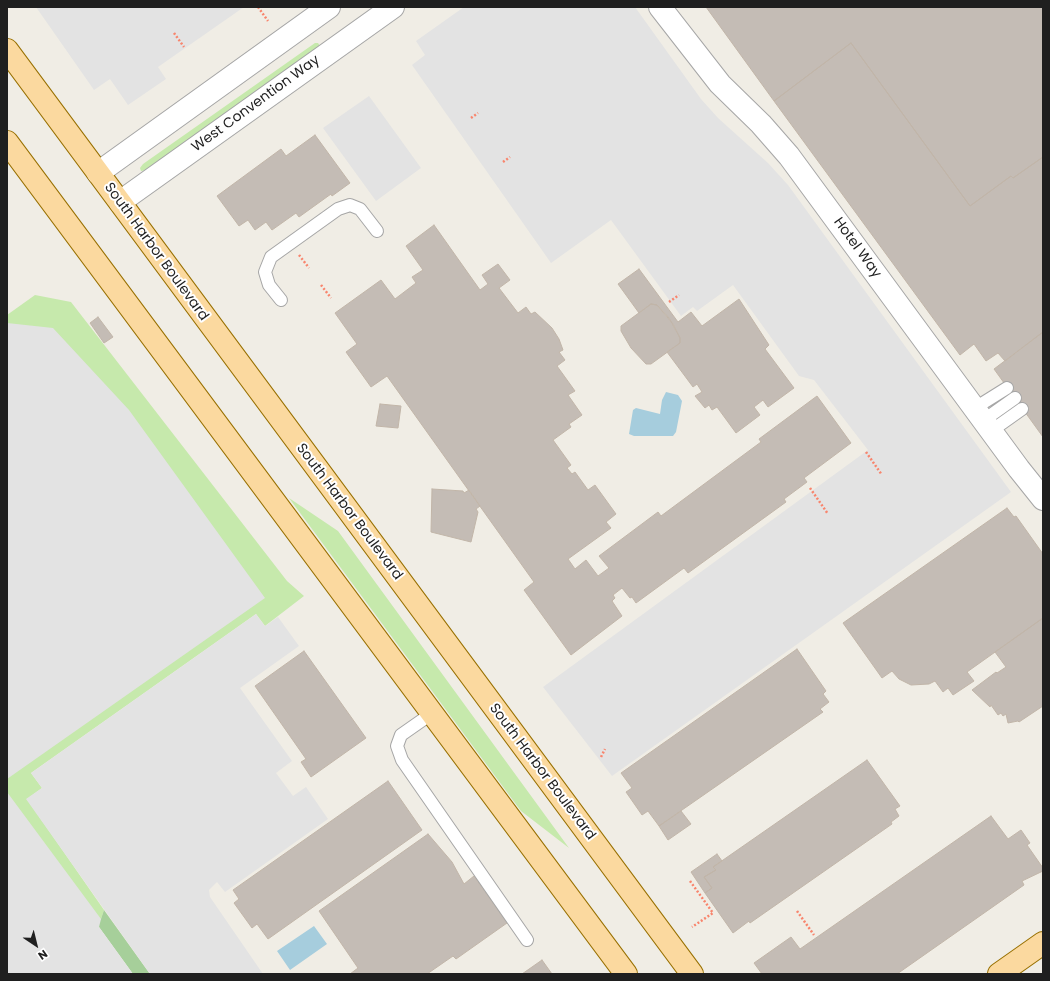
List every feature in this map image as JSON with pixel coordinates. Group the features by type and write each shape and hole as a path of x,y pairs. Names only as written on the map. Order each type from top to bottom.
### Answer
{"main road":[{"name":"South Harbor Boulevard","path":"7,50 692,974"},
{"path":"7,142 430,714 626,974"},
{"path":"999,974 1043,943"}],"street":[{"path":"98,173 329,7"},
{"name":"West Convention Way","path":"120,202 393,7"},
{"name":"Hotel Way","path":"660,7 720,84 761,124 789,156 983,420 1043,499"}],"lane":[{"path":"281,300 269,285 264,272 272,257 338,209 350,205 360,209 377,231"},
{"path":"983,420 1007,388"},
{"path":"983,420 1015,398"},
{"path":"983,420 1022,409"},
{"path":"430,714 401,735 397,746 402,760 527,940"}],"path":[{"path":"258,7 268,21"},
{"path":"174,33 184,47"},
{"path":"472,118 478,113"},
{"path":"503,162 510,157"},
{"path":"296,250 309,268"},
{"path":"321,285 331,298"},
{"path":"669,302 679,295"},
{"path":"866,452 882,475"},
{"path":"810,488 828,514"},
{"path":"601,756 604,749"},
{"path":"690,881 713,913 692,927"},
{"path":"797,911 814,935"}],"green space":[{"path":"315,43 318,43 320,46 147,170 141,171 140,168 143,164"},
{"path":"35,295 71,302 287,581 304,596 265,626 256,614 31,773 42,788 27,799 104,910 101,919 7,974 7,315"},
{"path":"289,498 338,531 569,848 521,811"},
{"path":"104,910 150,974 133,974 99,927 23,974 101,919"}],"shaded area":[{"path":"36,7 244,7 158,67 166,79 128,105 110,79 94,90"},
{"path":"464,7 635,7 701,99 718,118 768,163 788,185 1011,492 612,776 543,687 868,450 814,380 799,376 733,285 697,311 693,307 681,316 611,220 551,263 412,65 425,55 416,41"},
{"path":"369,96 421,168 376,201 323,128"},
{"path":"7,323 53,328 129,410 265,598 7,779"},
{"path":"256,614 265,626 278,617 299,646 240,688 292,761 276,773 293,796 306,787 328,819 225,892 217,882 209,890 210,897 263,974 150,974 26,799 42,788 31,773"},
{"path":"7,792 101,919 99,927 133,974 7,974"}],"water":[{"path":"666,392 678,395 682,401 676,432 673,436 634,436 629,434 633,410 636,408 660,414 662,400"},
{"path":"314,926 327,944 290,970 277,951"}],"building":[{"path":"706,7 1043,7 1043,157 1013,178 1011,176 970,206 851,43 774,101"},
{"path":"851,43 970,206 1011,176 1013,178 1043,157 1043,332 1005,361 998,353 986,361 974,344 960,355 774,101"},
{"path":"315,135 350,183 332,196 331,194 299,217 296,213 272,230 266,222 255,230 248,220 239,226 217,196 281,149 286,156"},
{"path":"434,225 480,290 488,284 482,275 498,264 510,280 499,288 518,313 526,307 531,314 535,312 552,328 559,339 563,350 559,352 565,360 557,366 575,391 568,395 582,415 569,424 571,427 553,440 571,465 567,468 572,474 575,472 588,490 595,485 616,514 606,522 611,528 568,559 575,569 586,560 598,576 609,568 599,556 658,512 661,516 761,442 759,439 817,396 851,443 804,478 807,482 784,499 786,502 688,573 684,568 636,603 622,588 613,595 615,598 612,601 622,616 571,655 524,590 534,582 387,376 371,387 346,352 357,344 335,313 381,280 395,299 416,283 412,277 423,270 406,246"},
{"path":"639,269 678,322 691,312 702,326 739,299 769,345 765,349 794,388 768,407 763,400 754,407 760,415 736,433 717,407 712,410 709,405 705,408 695,396 702,392 697,384 693,387 667,352 680,343 680,338 669,318 657,305 651,304 639,313 618,284"},
{"path":"651,304 657,305 673,324 680,338 680,343 651,364 646,364 631,348 621,331 621,326"},
{"path":"98,317 113,337 104,343 90,323"},
{"path":"1043,332 1043,437 994,369"},
{"path":"380,404 401,406 398,428 376,426"},
{"path":"432,489 463,491 464,493 469,490 480,506 476,509 478,512 471,542 431,532"},
{"path":"1007,508 1014,517 1016,516 1043,554 1043,618 967,672 974,681 953,695 948,688 943,692 935,681 929,684 911,685 899,679 892,671 882,678 843,623"},
{"path":"1043,618 1043,706 1019,722 1008,723 1006,714 1003,716 1001,713 998,715 991,705 990,707 972,690 996,672 997,673 1006,667 995,652"},
{"path":"797,649 826,691 823,694 829,702 820,709 823,712 659,826 648,811 642,815 626,792 632,788 621,773"},
{"path":"304,651 366,738 311,777 301,762 306,759 255,686"},
{"path":"867,760 900,806 895,809 899,816 891,822 892,824 750,923 749,921 733,933 705,893 712,888 704,877 716,870 713,867"},
{"path":"388,781 422,830 268,939 257,924 252,928 234,903 239,899 233,890"},
{"path":"681,811 691,824 668,840 659,826"},
{"path":"991,816 1008,839 1021,830 1030,843 1027,845 1043,868 1043,871 1022,881 1024,885 897,974 762,974 754,963 791,937 800,949"},
{"path":"428,834 452,862 464,884 474,876 507,923 456,959 453,956 427,974 350,974 358,968 319,911"},
{"path":"717,854 722,861 713,867 716,870 704,877 712,888 705,893 691,872"},
{"path":"542,960 552,974 522,974"}]}
